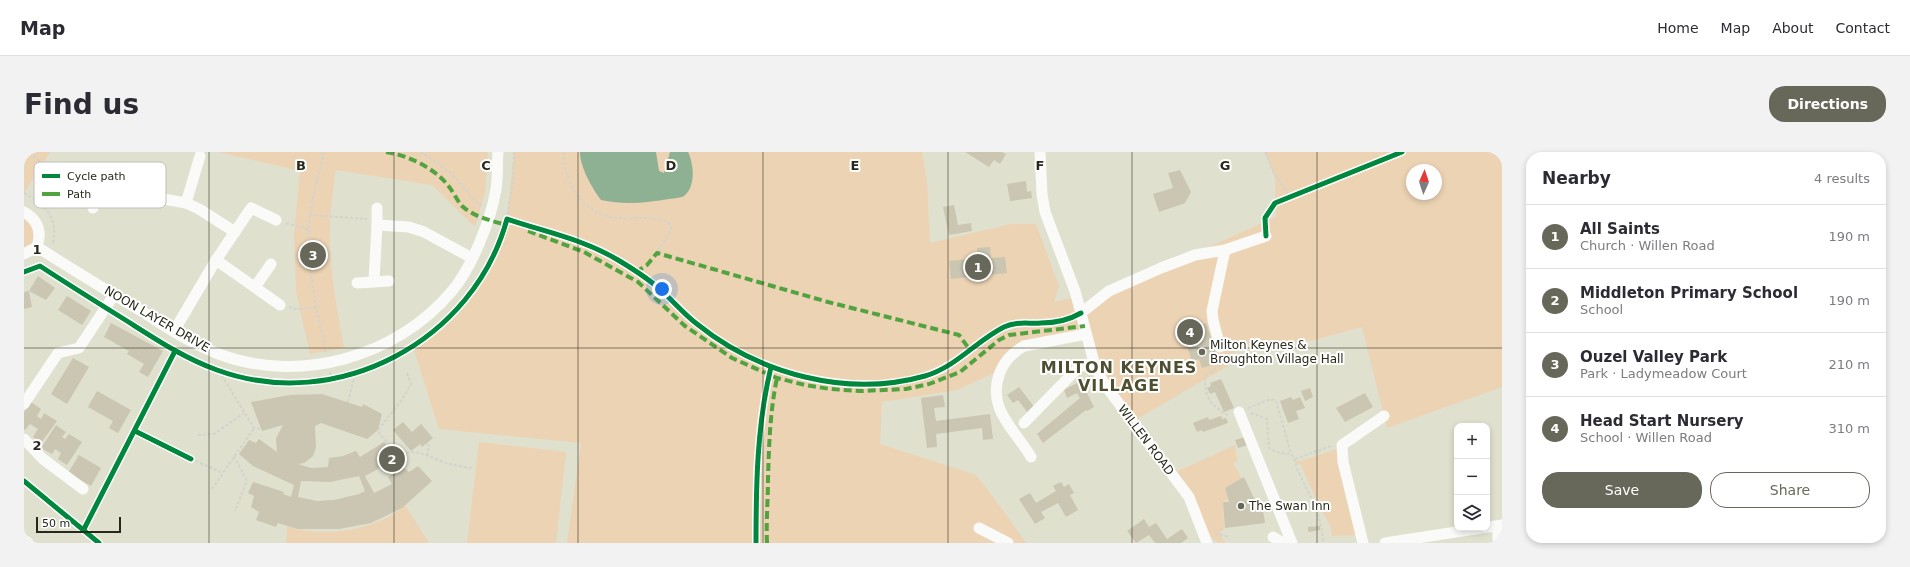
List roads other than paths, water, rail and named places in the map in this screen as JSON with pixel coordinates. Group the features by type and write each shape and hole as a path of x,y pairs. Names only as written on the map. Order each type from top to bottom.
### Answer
{"street":[{"name":"NOON LAYER DRIVE","path":"37,247 174,331 216,353 245,362 271,365 298,366 328,363 375,349 413,327 434,310 453,290 472,258 490,213 496,189 498,152"},
{"name":"WILLEN ROAD","path":"1040,152 1042,194 1045,212 1075,291 1094,362 1105,385 1189,498 1195,511 1203,542"},
{"path":"186,203 200,156"},
{"path":"166,199 186,203 199,209 235,232"},
{"path":"174,331 216,260 251,208 276,220"},
{"path":"374,281 378,208"},
{"path":"24,212 33,218 39,231 37,247 24,254"},
{"path":"377,222 409,227 424,232 472,258"},
{"path":"1081,313 1109,291 1188,257 1225,250 1266,236"},
{"path":"1220,347 1214,325 1212,310 1225,250"},
{"path":"216,260 280,305"},
{"path":"256,287 271,264"},
{"path":"357,283 389,281"},
{"path":"24,404 58,353 79,348 114,295"},
{"path":"1031,457 1002,416 998,407 996,390 1002,366 1016,351 1024,346 1086,334"},
{"path":"1024,423 1079,367 1094,362"},
{"path":"1239,412 1292,543"},
{"path":"1363,543 1343,462 1342,445 1384,416"},
{"path":"24,439 43,459 83,489"},
{"path":"1385,543 1500,526 1498,543"},
{"path":"979,528 1008,543"},
{"path":"24,540 28,543"}],"place":[{"name":"Ouzel Valley Park","path":"313,255"},
{"name":"All Saints","path":"978,267"},
{"name":"Head Start Nursery","path":"1190,332"},
{"name":"Milton Keynes & Broughton Village Hall","path":"1202,352"},
{"name":"Middleton Primary School","path":"392,459"},
{"name":"The Swan Inn","path":"1241,506"}],"district":[{"name":"MILTON KEYNES VILLAGE","path":"1119,376"}]}
